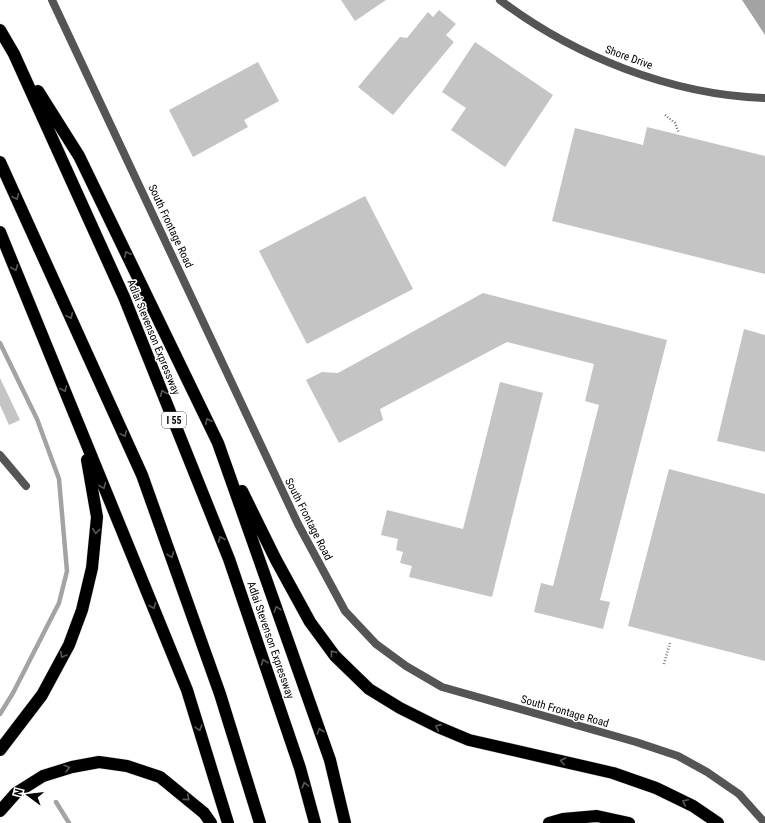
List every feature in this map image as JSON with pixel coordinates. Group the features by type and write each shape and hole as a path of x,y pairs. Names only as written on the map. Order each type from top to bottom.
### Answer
{"highway":[{"name":"Adlai Stevenson Expressway","path":"0,30 14,54 124,297 230,559 300,768 315,823"},
{"path":"14,54 79,156 276,560 310,622 335,656 369,689 400,708 438,727 469,740 613,773 656,788 686,803 718,823"},
{"path":"0,162 142,475 220,694 260,823"},
{"path":"0,232 188,690 228,823"},
{"path":"0,750 42,695 69,645 82,610 92,568 97,517 83,437"},
{"path":"218,442 330,760 345,823"},
{"path":"0,811 16,793 43,776 72,767 99,762 127,766 160,777 204,813 211,823"},
{"path":"549,823 563,819 597,816 629,823"}],"street":[{"name":"South Frontage Road","path":"52,0 298,524 345,611 376,644 406,666 442,688 636,742 678,756 707,772 739,794 765,823"},
{"name":"Shore Drive","path":"500,0 524,18 558,38 623,68 656,79 689,87 727,94 765,98"},
{"path":"0,455 26,486"}],"path":[{"path":"665,115 675,123 679,132"},
{"path":"664,664 670,643"}],"shaded area":[{"path":"742,0 765,0 765,35"}],"building":[{"path":"341,0 386,0 355,21"},
{"path":"439,10 456,24 446,35 454,42 393,115 358,87 400,37 407,38 428,12 433,17"},
{"path":"475,42 553,95 505,167 451,130 466,108 442,92"},
{"path":"258,62 279,101 244,120 248,127 193,157 169,110"},
{"path":"647,127 765,156 765,274 552,221 575,128 643,145"},
{"path":"365,196 413,289 307,344 259,251"},
{"path":"483,293 667,340 600,600 610,602 603,629 534,612 541,583 553,586 599,405 585,401 594,364 507,342 380,409 383,420 339,443 306,380 322,372 338,373"},
{"path":"744,329 765,335 765,452 717,441"},
{"path":"0,378 20,420 9,425 0,405"},
{"path":"500,382 543,393 492,597 409,577 412,566 400,563 403,552 396,550 398,539 381,535 387,510 463,529"},
{"path":"669,469 765,494 765,661 628,626"}],"waterway":[{"path":"0,343 37,419 59,479 67,571 59,603 13,693 0,714"},
{"path":"56,802 69,823"}]}
